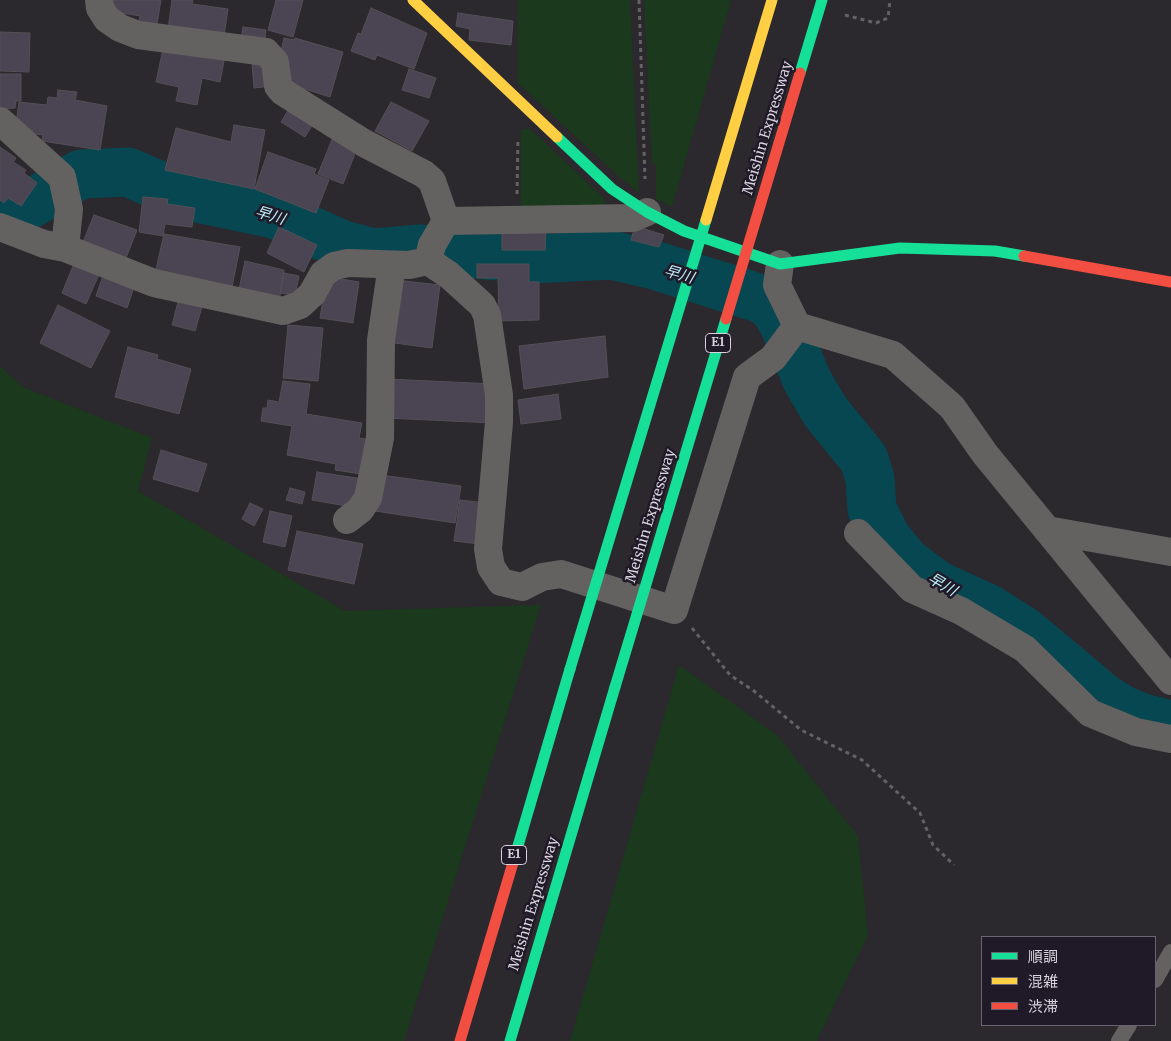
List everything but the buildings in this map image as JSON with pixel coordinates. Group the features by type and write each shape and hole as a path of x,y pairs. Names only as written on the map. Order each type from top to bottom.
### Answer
{"main road":[{"path":"414,0 612,188 647,212 684,231 780,264 900,248 995,251 1171,282"},
{"name":"E1","path":"460,1041 772,0"},
{"name":"Meishin Expressway","path":"510,1041 822,0"}],"street":[{"path":"0,228 44,244 65,248 154,283 283,311 300,305 312,294 323,274 334,266 348,263 392,266 409,265 430,254 446,221 432,181 424,174 364,143 282,92 278,86 275,62 266,52 138,35 120,28 107,19 100,8 99,0"},
{"path":"0,120 64,184 68,209 65,248"},
{"path":"446,221 633,218 647,212"},
{"path":"430,254 449,275 482,305 488,315 500,395 488,549 491,568 501,582 522,587 542,577 560,574 674,610 747,377 773,358 791,334"},
{"path":"780,264 777,285 791,334"},
{"path":"347,520 360,510 368,498 380,438 382,340 392,266"},
{"path":"791,334 893,355 952,407 985,454 1171,681"},
{"path":"1047,530 1171,552"},
{"path":"858,533 912,589 961,611 1025,649 1090,713 1136,732 1171,739"}],"lane":[{"path":"1156,978 1171,952"},
{"path":"1119,1041 1128,1026"}],"path":[{"path":"639,0 647,212"},
{"path":"517,220 519,117 527,107"},
{"path":"674,610 684,617 730,675 801,730 862,760 920,813 933,845 954,865"}],"green space":[{"path":"518,0 630,0 639,193 518,83"},
{"path":"644,0 731,0 672,207 656,199 656,164 652,163"},
{"path":"529,128 604,198 608,212 521,213 521,130"},
{"path":"0,366 23,387 152,438 138,491 345,611 541,605 404,1041 0,1041"},
{"path":"679,665 777,735 858,836 868,935 817,1041 570,1041"}],"waterway":[{"name":"早川","path":"0,213 3,214 27,206 81,174 128,172 178,194 274,214 343,245 373,253 420,249 532,259 611,255 654,265 765,300 777,312 807,380 825,411 864,459 870,479 872,509 886,537 906,562 937,585 989,609 1025,632 1105,699 1123,710 1143,718 1171,725"}],"traffic: fast":[{"path":"800,73 822,0"},
{"path":"557,137 612,189 647,212 684,231 780,264 900,248 995,251 1024,256"},
{"path":"570,669 706,220"},
{"path":"615,687 726,319"},
{"path":"515,856 570,669"},
{"path":"510,1041 615,687"}],"traffic: slow":[{"path":"413,0 557,137"},
{"path":"706,220 772,0"}],"traffic: jam":[{"path":"726,319 800,73"},
{"path":"1024,256 1171,282"},
{"path":"460,1041 515,856"}]}
